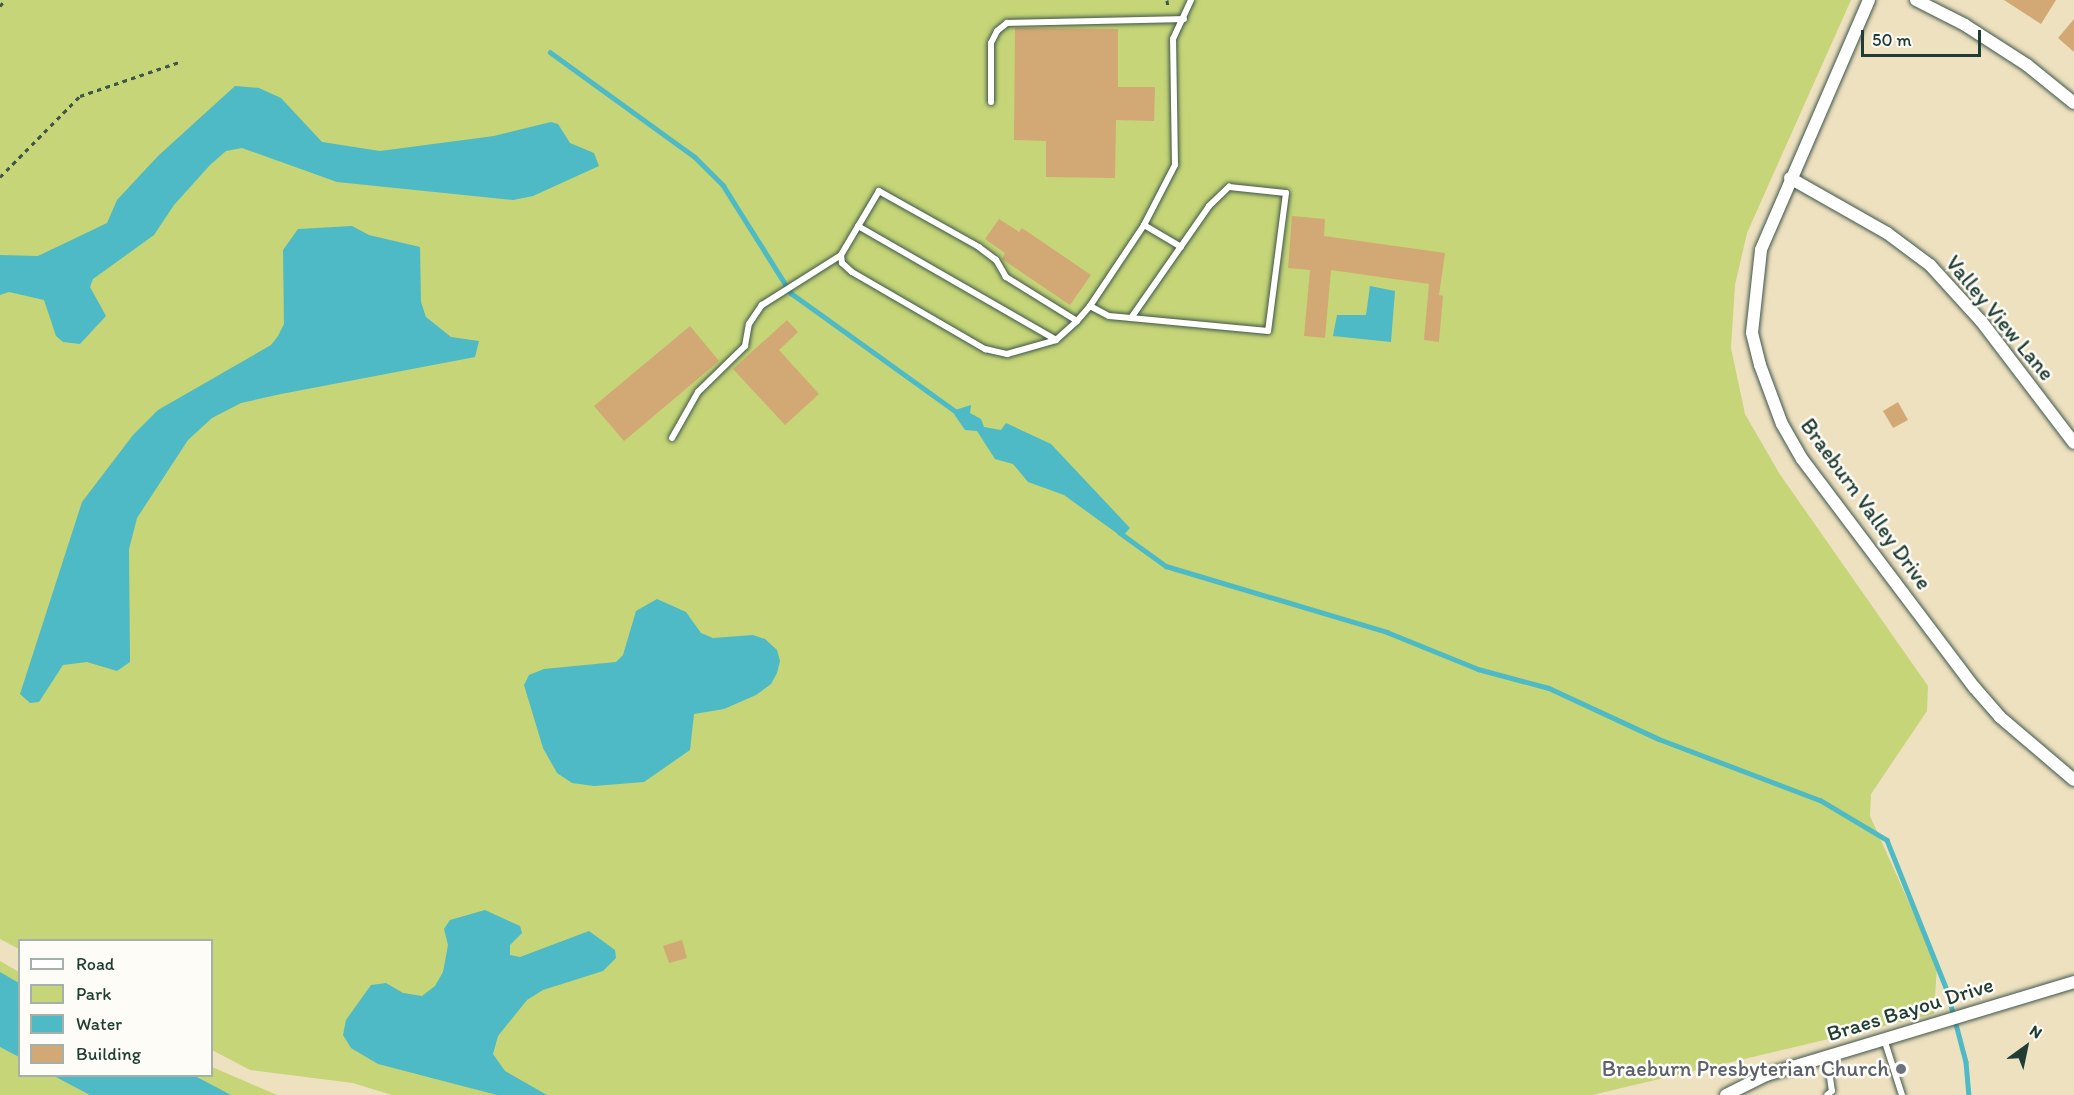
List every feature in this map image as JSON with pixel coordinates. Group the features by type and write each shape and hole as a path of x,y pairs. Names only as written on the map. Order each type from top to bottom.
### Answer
{"street":[{"name":"Braeburn Valley Drive","path":"1869,0 1761,250 1752,333 1782,424 1802,459 1974,687 2000,717 2074,780"},
{"path":"1916,0 1983,36 2074,103"},
{"name":"Valley View Lane","path":"1791,178 1887,233 1930,266 1981,321 2074,443"},
{"name":"Braes Bayou Drive","path":"1726,1095 1766,1075 2074,982"}],"lane":[{"path":"841,255 842,262 852,272 985,349 1007,354 1031,351 1056,340 1090,306 1144,225 1175,165 1173,39 1191,0"},
{"path":"991,102 991,43 997,31 1007,23 1184,19"},
{"path":"1090,306 1109,316 1268,331 1286,193 1229,187 1209,206 1131,318"},
{"path":"672,438 698,392 745,346 749,324 762,305 841,255 879,191 979,247 996,260 1006,277 1077,321"},
{"path":"1144,225 1181,247"},
{"path":"858,226 1056,340"},
{"path":"1883,1038 1902,1095"},
{"path":"1827,1056 1832,1090 1827,1095"}],"path":[{"path":"0,6 5,0"},
{"path":"0,177 80,96 182,61"}],"green space":[{"path":"0,0 1851,0 1747,233 1735,285 1731,348 1745,414 1779,473 1928,686 1927,711 1871,794 1870,816 1937,965 1934,1014 1592,1095 392,1095 353,1083 250,1070 213,1051 213,939 18,939 18,948 0,939"},
{"path":"0,961 18,971 18,1077 213,1077 213,1067 277,1095 0,1095"}],"water":[{"path":"235,86 259,88 281,98 322,142 380,151 494,136 551,122 558,124 570,143 594,153 599,166 533,196 513,200 337,182 242,148 226,151 210,165 174,205 154,235 93,279 90,287 106,316 80,344 63,342 56,336 44,300 9,292 0,295 0,255 38,256 107,223 117,200 158,156"},
{"path":"352,226 369,235 420,247 421,302 426,317 451,337 479,341 475,357 241,403 212,418 188,440 137,518 129,549 130,662 117,671 87,662 63,665 39,702 30,703 20,694 82,502 133,435 158,410 271,345 284,324 283,250 298,229"},
{"path":"1370,286 1395,291 1391,342 1333,336 1337,315 1366,315"},
{"path":"971,405 970,413 981,419 984,427 1001,430 1006,423 1051,444 1130,528 1122,537 1064,495 1028,482 1013,464 995,459 977,431 965,430 952,411"},
{"path":"657,599 686,612 701,633 713,638 753,635 765,639 777,650 780,661 777,673 771,684 756,695 724,709 694,714 690,750 644,782 594,786 572,783 557,773 543,748 524,685 529,675 544,669 616,662 623,655 636,611"},
{"path":"485,910 520,926 522,933 510,945 510,955 520,957 589,931 615,950 616,958 603,971 543,990 527,1000 498,1036 493,1054 505,1071 547,1095 497,1095 378,1064 351,1048 343,1035 346,1020 371,985 386,983 403,993 422,996 435,986 443,972 448,945 444,929 450,920"},
{"path":"0,972 18,982 18,1056 0,1047"},
{"path":"56,1077 197,1077 231,1095 90,1095"}],"building":[{"path":"2004,0 2056,0 2041,24"},
{"path":"2074,19 2074,52 2058,38"},
{"path":"1015,28 1118,29 1118,87 1155,87 1154,121 1116,120 1115,178 1046,177 1046,141 1014,140"},
{"path":"1292,216 1325,219 1324,236 1445,253 1439,295 1443,296 1439,342 1424,340 1429,284 1331,270 1325,338 1304,336 1310,270 1288,268"},
{"path":"999,219 1019,232 1022,228 1091,275 1070,305 1002,259 1005,253 985,239"},
{"path":"787,320 798,332 779,350 819,394 785,425 733,369"},
{"path":"690,326 719,361 624,441 594,406"},
{"path":"1898,402 1908,420 1893,428 1883,411"},
{"path":"682,940 687,958 669,963 663,946"}],"waterway":[{"path":"550,52 695,157 723,185 791,293 958,413"},
{"path":"1119,532 1166,566 1387,632 1478,669 1549,688 1659,739 1820,800 1887,840 1947,990 1966,1062 1969,1095"}],"place":[{"name":"Braeburn Presbyterian Church","path":"1901,1069"}]}
